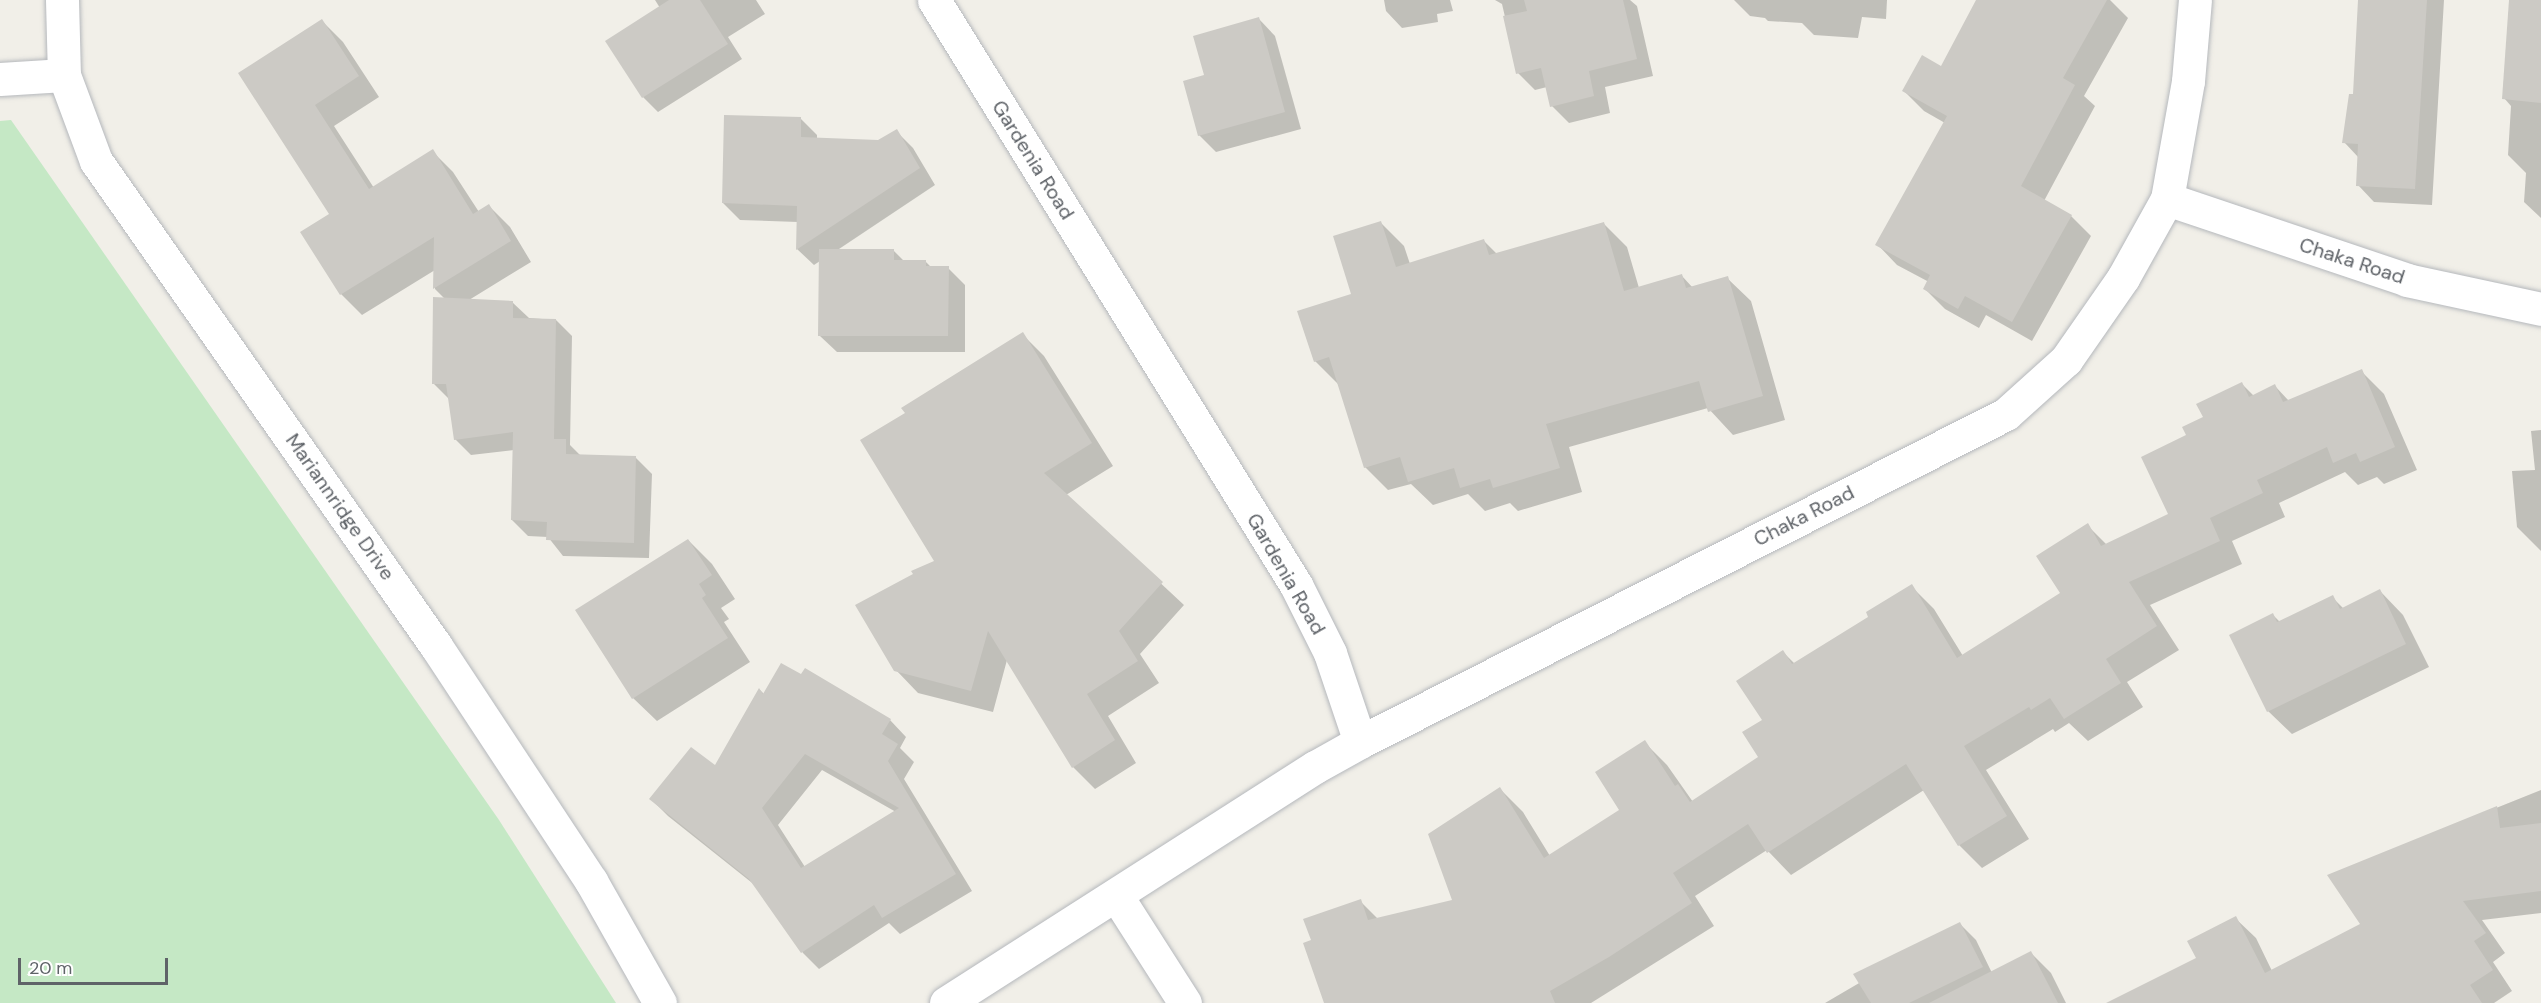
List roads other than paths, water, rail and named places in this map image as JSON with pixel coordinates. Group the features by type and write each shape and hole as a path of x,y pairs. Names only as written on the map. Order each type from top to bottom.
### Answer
{"street":[{"name":"Mariannridge Drive","path":"62,0 64,75 96,161 436,646 591,881 660,1003"},
{"name":"Gardenia Road","path":"934,0 1296,585 1330,652 1360,742"},
{"name":"Chaka Road","path":"1360,742 2006,414 2066,360 2123,278 2167,199 2188,81 2195,0"},
{"path":"0,79 64,75"},
{"name":"Chaka Road","path":"2167,199 2407,280 2541,309"},
{"path":"946,1003 1315,767 1360,742"},
{"path":"1116,895 1185,1003"}]}
